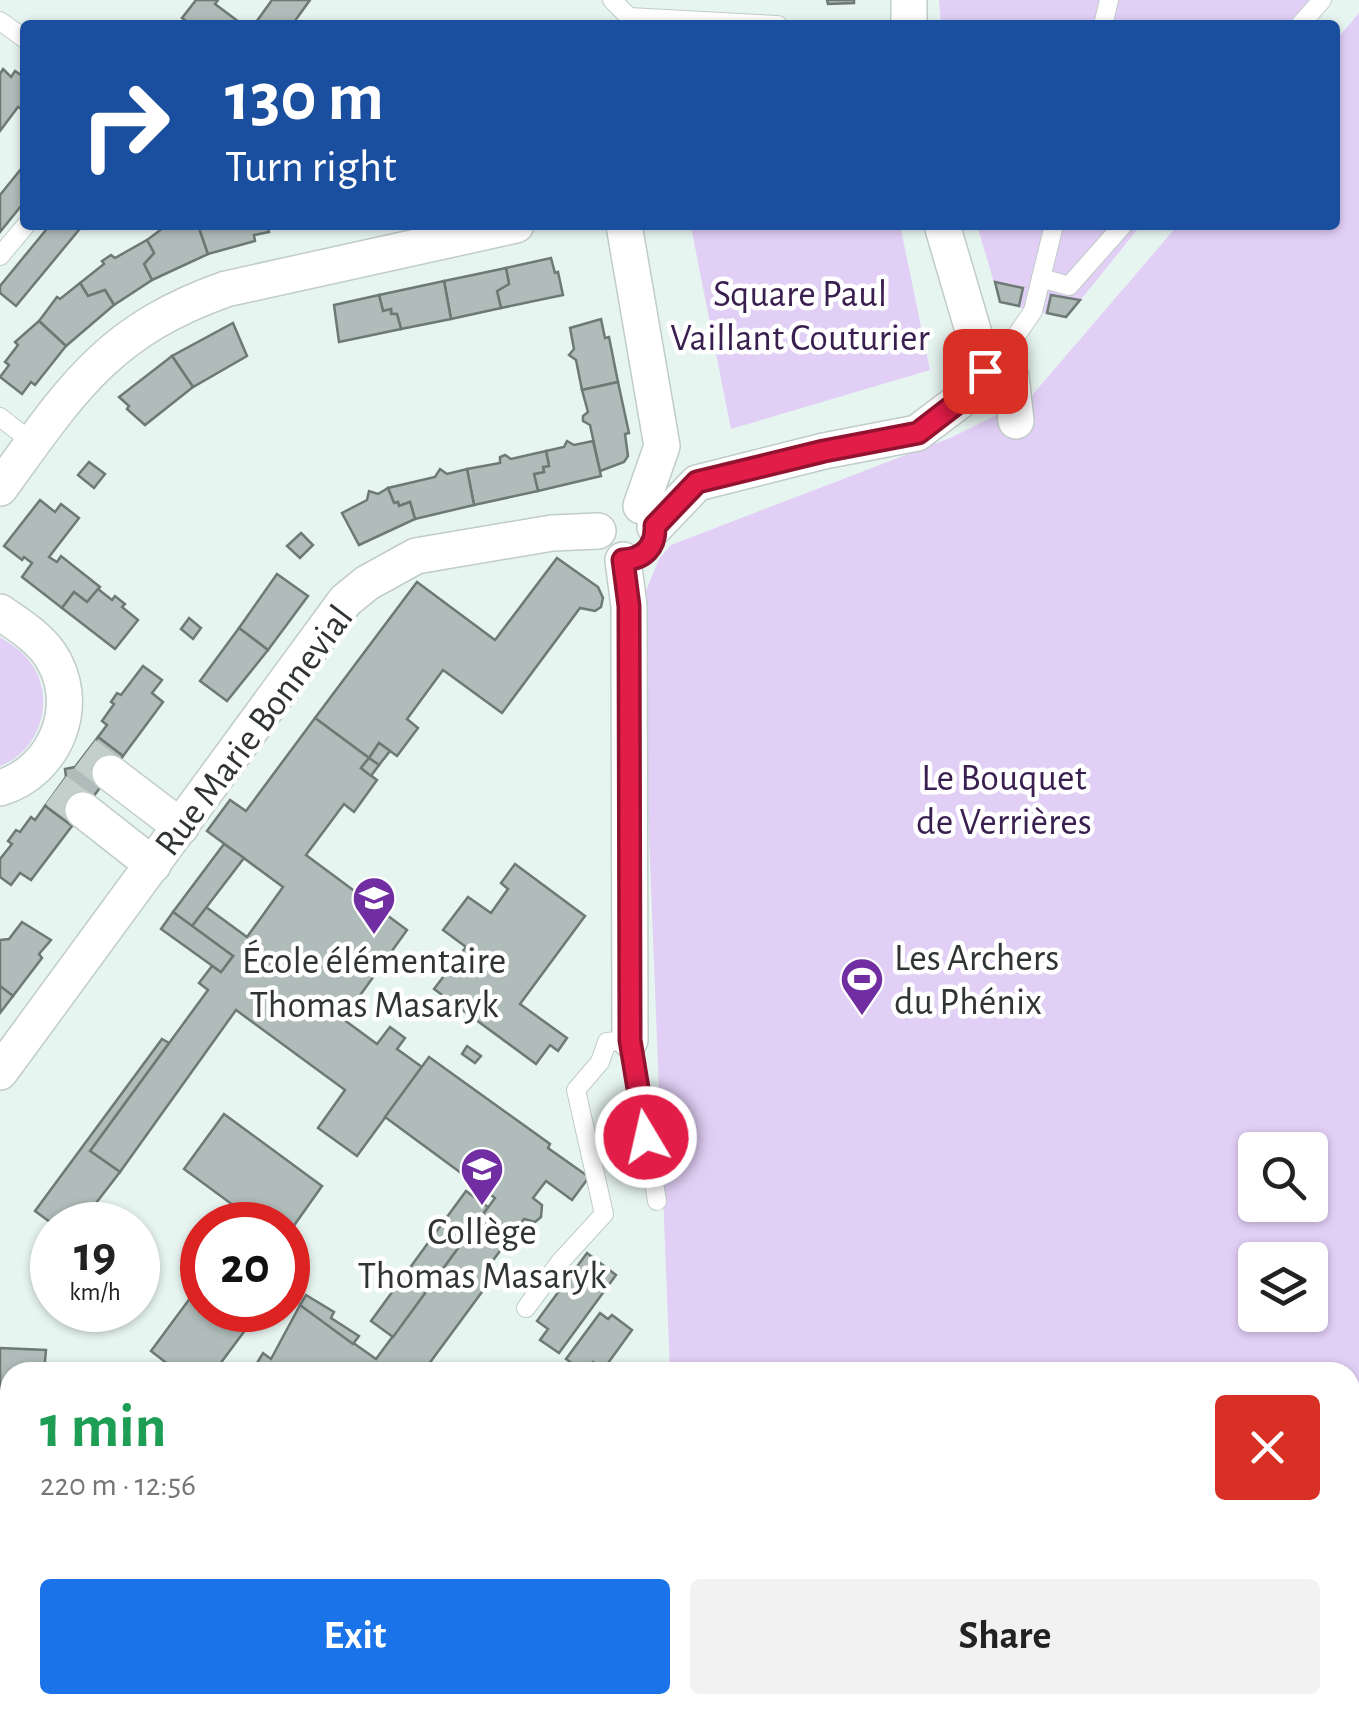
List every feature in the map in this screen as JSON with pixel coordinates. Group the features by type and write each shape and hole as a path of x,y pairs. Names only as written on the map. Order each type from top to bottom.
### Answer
{"street":[{"path":"0,488 82,378 112,348 153,320 190,301 226,289 493,230"},
{"path":"625,230 662,446 648,516"},
{"path":"943,230 985,371"},
{"path":"648,516 697,482 918,433 966,396 985,371"},
{"path":"985,371 1011,377 1016,421"},
{"path":"633,503 648,516 656,536 648,551 632,560 623,560 602,547 598,531 603,515 616,504 633,503"},
{"name":"Rue Marie Bonnevial","path":"0,1072 345,601 367,583 416,556 552,533 598,531"},
{"path":"623,560 629,606 630,1040"},
{"path":"0,612 36,638 50,654 61,678 65,710 85,752 182,827"},
{"path":"85,752 50,753 42,791 153,865"}],"lane":[{"path":"612,0 628,16 695,20"},
{"path":"1304,20 1322,0"},
{"path":"0,20 20,35"},
{"path":"0,256 22,230"},
{"path":"985,371 1033,311 1053,230"},
{"path":"1040,278 1069,286 1119,230"},
{"path":"0,417 33,443"},
{"path":"526,1308 560,1262 604,1214 576,1090 600,1062 607,1042 630,1040 657,1201"}],"green space":[{"path":"939,0 1322,0 1306,20 941,20"},
{"name":"Le Bouquet de Verrières","path":"1359,13 1359,1362 670,1362 640,605 659,559 671,545 950,438 1028,400 1174,230 1340,230 1340,35"},
{"name":"Square Paul Vaillant Couturier","path":"692,230 901,230 930,370 731,429"},
{"path":"978,230 1137,230 1066,318 1000,303"},
{"path":"0,637 23,654 36,671 43,703 36,734 15,758 0,766"}],"building":[{"path":"196,0 218,0 215,4 236,20 185,20 182,18"},
{"path":"272,0 310,0 296,20 258,20"},
{"path":"827,0 854,0 854,3 828,4"},
{"path":"3,69 11,77 15,71 20,74 20,108 0,131"},
{"path":"20,170 20,207 0,232 0,195"},
{"path":"46,230 79,230 16,306 0,293 0,286"},
{"path":"160,230 200,230 208,254 152,280 144,264 154,253 147,240"},
{"path":"200,230 268,230 254,235 255,241 208,254"},
{"path":"147,240 154,253 144,264 152,280 114,305 105,290 88,296 80,283 104,264 102,261"},
{"path":"551,258 563,295 501,308 497,291 509,284 506,268"},
{"path":"506,268 509,284 497,291 501,308 451,319 444,281"},
{"path":"444,281 451,319 401,329 397,314 391,314 391,309 383,311 379,295"},
{"path":"995,282 1023,288 1019,306 1000,302"},
{"path":"80,283 88,296 105,290 114,305 66,346 39,321 57,297 60,299"},
{"path":"379,295 383,311 391,309 391,314 397,314 401,329 339,342 334,305"},
{"path":"1051,295 1080,300 1066,317 1047,313"},
{"path":"601,319 605,338 609,337 618,382 582,390 576,360 569,355 574,349 570,328"},
{"path":"39,321 66,346 35,385 31,382 22,394 0,377 18,345 15,342"},
{"path":"233,323 247,356 193,387 172,356"},
{"path":"172,356 193,387 145,425 119,397"},
{"path":"618,382 629,433 625,434 628,456 624,462 600,471 590,425 583,421 588,412 582,390"},
{"path":"567,441 574,445 593,441 601,476 538,491 534,474 549,466 546,451 564,447"},
{"path":"546,451 549,466 534,474 538,491 474,505 467,469 500,463 500,457 505,455 511,459"},
{"path":"89,462 105,474 94,488 78,475"},
{"path":"440,469 447,474 467,469 474,505 415,519 410,502 399,506 394,503 388,488 435,477"},
{"path":"388,488 394,503 399,506 410,502 415,519 359,545 342,513 367,500 369,491 378,494"},
{"path":"40,500 55,512 61,504 79,518 49,557 57,562 61,556 100,587 87,602 74,592 62,608 22,577 32,563 4,546"},
{"path":"301,533 313,545 300,558 287,546"},
{"path":"557,558 598,587 603,598 601,607 595,611 580,608 502,713 443,670 407,719 418,728 397,756 379,743 369,758 315,718 417,582 495,640"},
{"path":"277,574 308,596 268,650 239,628"},
{"path":"98,589 112,600 115,596 138,620 115,649 62,608 74,592 87,602"},
{"path":"189,618 201,628 193,639 181,629"},
{"path":"239,628 268,650 227,701 200,681"},
{"path":"143,666 162,680 152,693 163,702 123,756 98,737 107,725 102,721 114,704 111,702"},
{"path":"315,718 369,758 361,768 377,780 354,812 344,804 306,855 407,930 343,1019 377,1044 390,1027 405,1038 397,1049 422,1067 357,1156 318,1128 345,1090 236,1010 120,1172 90,1151 208,990 199,983 212,966 221,972 233,956 192,926 206,907 247,937 283,887 207,831 230,800 246,811"},
{"path":"98,737 123,756 72,826 45,806 66,777 65,769 75,767"},
{"path":"379,743 390,751 379,765 369,758"},
{"path":"369,758 379,765 371,776 361,768"},
{"path":"45,806 72,826 31,880 20,873 11,885 0,877 0,859 12,844 8,841 16,830 20,832 31,817 35,820"},
{"path":"224,844 244,858 192,926 173,912"},
{"path":"515,864 585,916 520,1004 567,1038 558,1051 550,1045 536,1064 434,989 466,947 443,930 468,897 491,913 508,889 501,883"},
{"path":"173,912 233,956 221,972 161,929"},
{"path":"22,922 51,940 13,996 0,986 0,940 9,939"},
{"path":"0,986 13,996 0,1013"},
{"path":"162,1039 169,1043 90,1151 120,1172 97,1202 42,1202"},
{"path":"467,1046 481,1056 475,1063 462,1054"},
{"path":"429,1057 589,1177 572,1200 546,1181 533,1198 542,1205 541,1217 535,1222 524,1219 485,1271 493,1277 430,1362 258,1362 263,1353 271,1359 286,1332 310,1332 310,1312 376,1359 495,1198 385,1117"},
{"path":"224,1114 322,1186 310,1203 229,1202 184,1169"},
{"path":"466,1191 488,1207 393,1337 371,1321"},
{"path":"587,1253 616,1275 559,1353 540,1340 548,1329 537,1321"},
{"path":"310,1297 334,1312 331,1318 359,1336 353,1344 310,1312"},
{"path":"180,1312 180,1332 244,1332 221,1362 165,1362 151,1351"},
{"path":"600,1313 608,1319 612,1315 632,1330 609,1362 566,1359"},
{"path":"0,1348 46,1350 45,1362 0,1362"}],"tunnel":[{"path":"85,754 110,773"},
{"path":"56,790 83,810"}],"place":[{"name":"École élémentaire Thomas Masaryk","path":"374,936"},
{"name":"Les Archers du Phénix","path":"862,1017"},
{"name":"Collège Thomas Masaryk","path":"482,1207"}],"route":[{"path":"646,1137 630,1040 629,606 623,560 632,560 648,551 656,536 655,526 697,482 918,433 966,396 985,371"}]}
